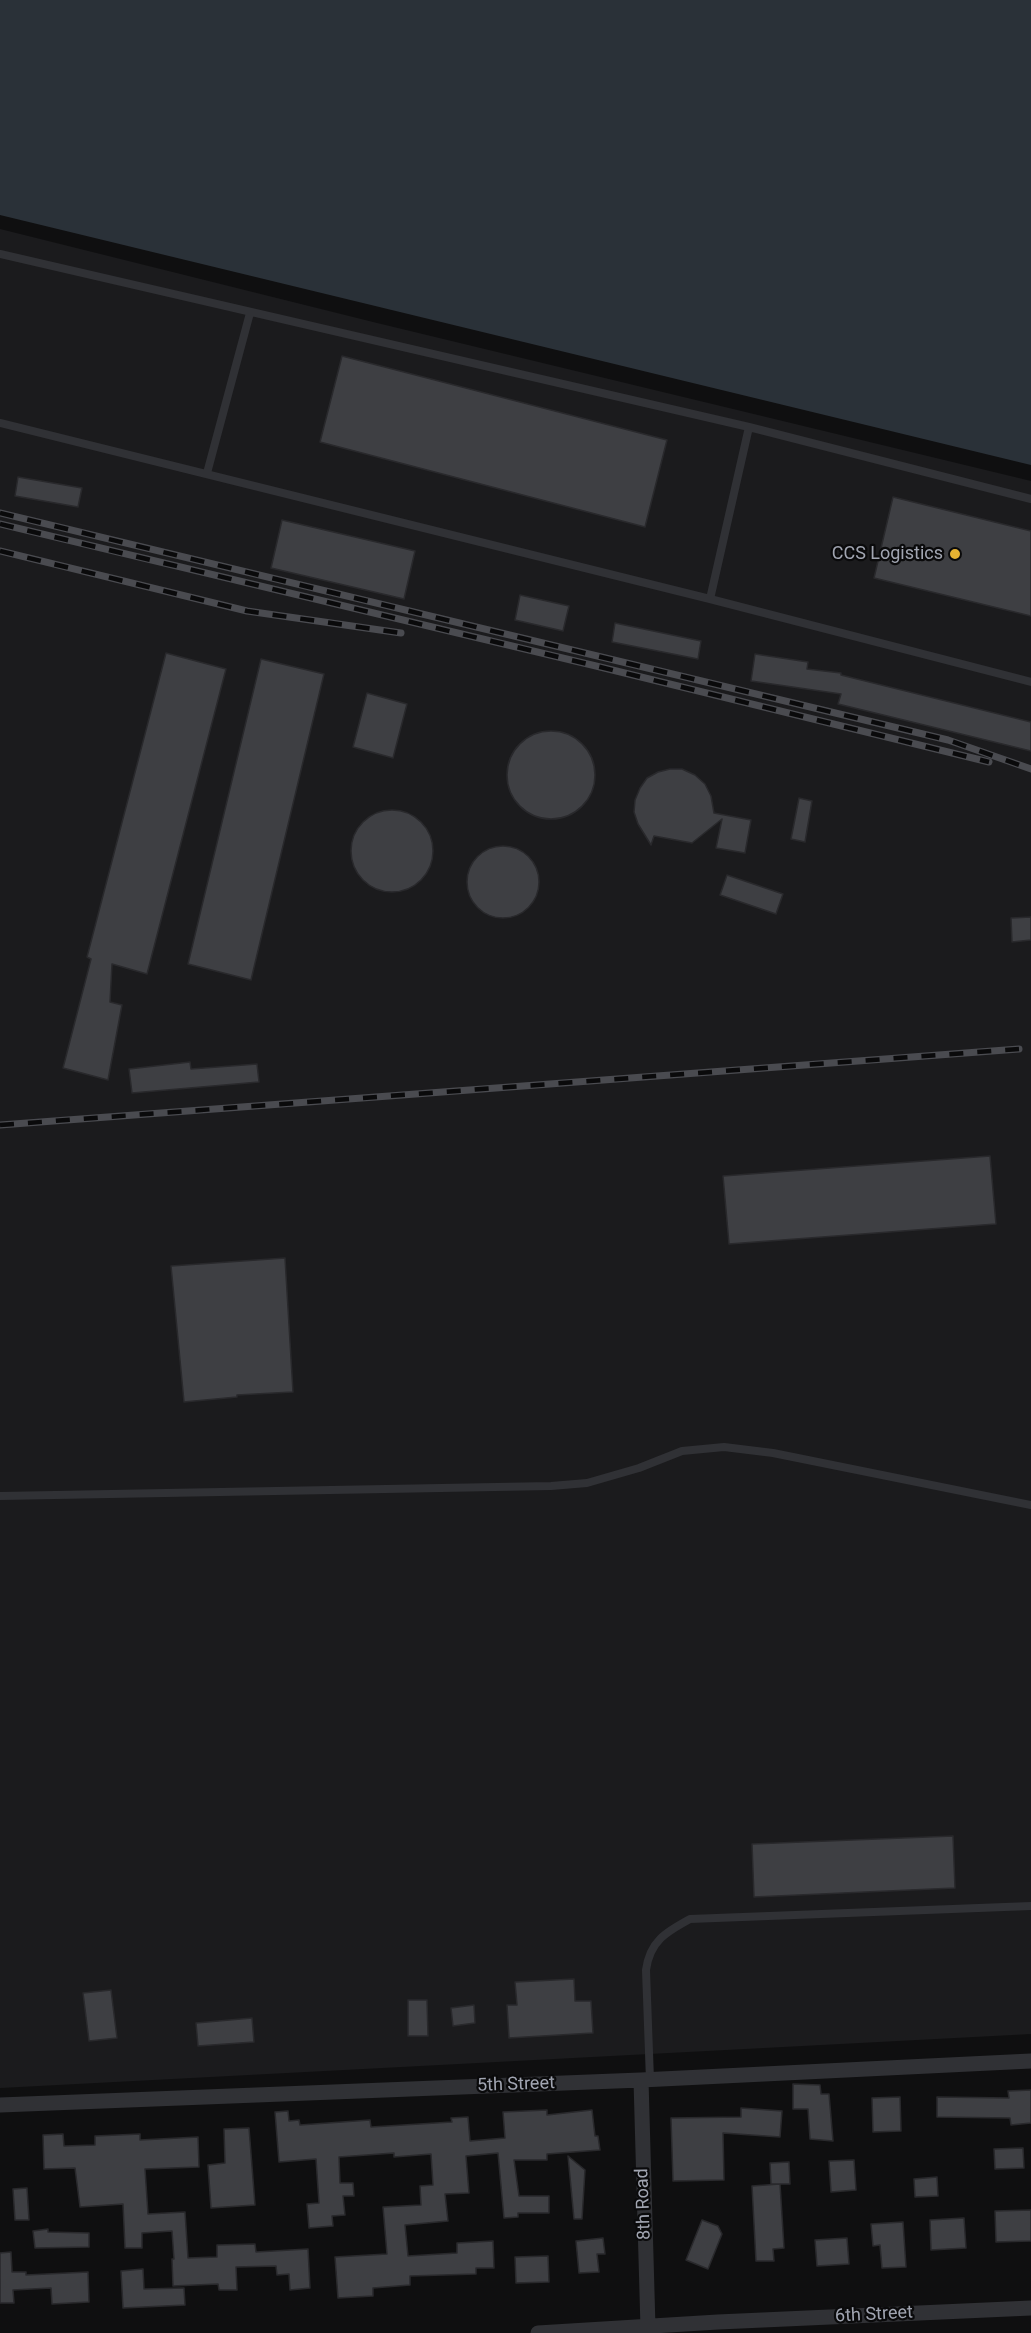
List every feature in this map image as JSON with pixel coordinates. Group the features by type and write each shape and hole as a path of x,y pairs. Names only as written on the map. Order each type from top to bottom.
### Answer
{"street":[{"name":"5th Street","path":"0,2105 645,2080 1031,2061"},
{"name":"8th Road","path":"645,2080 648,2328"},
{"name":"6th Street","path":"538,2333 718,2327 1031,2308"}],"lane":[{"path":"0,254 749,427 1031,499"},
{"path":"207,473 250,313"},
{"path":"0,423 710,599 1031,682"},
{"path":"710,599 749,427"},
{"path":"0,1496 587,1484 639,1468 682,1451 724,1448 773,1453 1031,1505"},
{"path":"645,2080 648,1954 667,1932 690,1919 1031,1906"}],"shaded area":[{"path":"0,0 1031,0 1031,465 0,215"},
{"path":"0,229 1031,481 1031,2034 0,2088"}],"building":[{"path":"342,356 667,440 645,527 320,442"},
{"path":"18,477 82,488 78,507 15,496"},
{"name":"CCS Logistics","path":"893,497 1031,531 1031,616 874,578"},
{"path":"282,520 415,551 404,599 271,568"},
{"path":"520,595 569,606 563,631 515,620"},
{"path":"615,623 701,641 698,659 612,642"},
{"path":"166,653 226,669 147,974 112,964 110,1002 122,1005 108,1080 63,1068 91,959 87,957"},
{"path":"755,654 808,662 807,669 841,673 841,675 1031,722 1031,751 838,704 841,694 751,681"},
{"path":"261,659 324,674 251,980 188,964"},
{"path":"367,693 407,704 393,758 353,747"},
{"path":"551,731 568,735 582,744 591,758 595,775 591,792 582,806 568,815 551,819 534,815 520,806 511,792 507,775 511,758 520,744 534,735"},
{"path":"670,769 682,769 695,775 705,784 711,796 714,813 751,820 745,853 716,848 722,819 692,843 654,836 651,845 638,824 634,812 635,800 647,778"},
{"path":"799,798 812,801 805,842 791,839"},
{"path":"392,810 408,813 421,822 430,835 433,851 430,867 421,880 408,889 392,892 376,889 363,880 354,867 351,851 354,835 363,822 376,813"},
{"path":"503,846 523,852 533,862 539,882 533,902 523,912 503,918 483,912 473,902 467,882 473,862 483,852"},
{"path":"727,875 783,894 776,914 720,895"},
{"path":"1031,917 1031,940 1012,942 1011,918"},
{"path":"190,1062 191,1069 257,1064 259,1082 132,1093 129,1069"},
{"path":"990,1156 996,1224 729,1244 723,1176"},
{"path":"285,1258 293,1392 237,1395 237,1397 184,1402 171,1266"},
{"path":"953,1836 955,1888 754,1897 752,1844"},
{"path":"574,1979 575,2001 591,2001 593,2033 509,2038 507,2005 517,2005 515,1982"},
{"path":"111,1990 117,2038 89,2041 83,1993"},
{"path":"408,2000 427,2000 428,2036 408,2036"},
{"path":"474,2005 475,2023 453,2026 451,2008"},
{"path":"252,2018 254,2042 198,2046 196,2023"},
{"path":"793,2084 820,2085 821,2094 829,2094 833,2141 810,2139 808,2109 793,2109"},
{"path":"1031,2090 1031,2123 1011,2125 1010,2118 937,2117 937,2097 1009,2098 1008,2091"},
{"path":"900,2097 901,2131 873,2132 872,2098"},
{"path":"741,2108 782,2111 780,2137 723,2133 724,2180 673,2181 671,2118 741,2117"},
{"path":"547,2110 547,2115 592,2110 595,2136 598,2136 600,2150 547,2154 547,2160 514,2160 519,2196 549,2196 549,2213 518,2213 518,2217 504,2218 498,2153 466,2156 469,2193 445,2194 448,2221 405,2225 408,2256 457,2253 457,2243 493,2241 494,2268 476,2268 476,2274 410,2276 410,2285 373,2288 373,2296 338,2298 335,2257 387,2254 383,2207 421,2205 420,2186 433,2185 431,2154 394,2157 394,2153 339,2157 340,2183 353,2183 354,2196 343,2196 345,2215 332,2216 333,2226 309,2228 307,2204 319,2203 316,2159 279,2162 275,2112 288,2111 289,2121 299,2120 300,2125 370,2120 371,2127 452,2122 451,2118 468,2117 470,2141 505,2138 503,2112"},
{"path":"249,2128 255,2205 211,2208 208,2165 225,2163 224,2129"},
{"path":"63,2134 64,2146 95,2145 95,2136 140,2134 140,2140 198,2137 199,2167 145,2169 148,2214 185,2212 188,2258 217,2257 217,2245 255,2244 256,2252 308,2249 310,2288 290,2290 289,2274 277,2275 276,2266 236,2267 237,2290 219,2290 218,2284 173,2286 172,2231 142,2233 142,2248 125,2248 123,2204 80,2207 75,2168 44,2169 43,2135"},
{"path":"1023,2148 1024,2168 995,2169 994,2149"},
{"path":"568,2156 585,2170 582,2219 574,2219"},
{"path":"854,2160 856,2190 831,2192 829,2161"},
{"path":"789,2162 790,2184 771,2184 770,2163"},
{"path":"937,2177 938,2196 915,2197 914,2179"},
{"path":"780,2184 784,2248 773,2249 774,2261 756,2261 752,2186"},
{"path":"27,2188 29,2220 15,2220 13,2189"},
{"path":"1031,2210 1031,2241 996,2242 995,2211"},
{"path":"964,2218 966,2248 931,2250 930,2220"},
{"path":"702,2220 718,2226 722,2234 708,2269 686,2260"},
{"path":"903,2222 906,2267 882,2268 880,2245 873,2246 871,2224"},
{"path":"48,2229 48,2232 89,2233 89,2247 35,2248 33,2231"},
{"path":"603,2238 605,2254 597,2254 599,2272 579,2273 576,2241"},
{"path":"847,2238 849,2264 817,2266 815,2240"},
{"path":"11,2252 12,2272 26,2272 26,2275 88,2272 89,2302 52,2304 51,2288 13,2290 14,2303 0,2303 0,2253"},
{"path":"548,2256 549,2282 516,2283 515,2257"},
{"path":"143,2269 144,2289 184,2288 185,2305 123,2308 121,2271"}],"railway":[{"path":"0,513 948,740 1031,769"},
{"path":"0,524 989,762"},
{"path":"0,551 247,611 401,633"},
{"path":"0,1125 1019,1049"}],"place":[{"name":"CCS Logistics","path":"955,554"}]}
